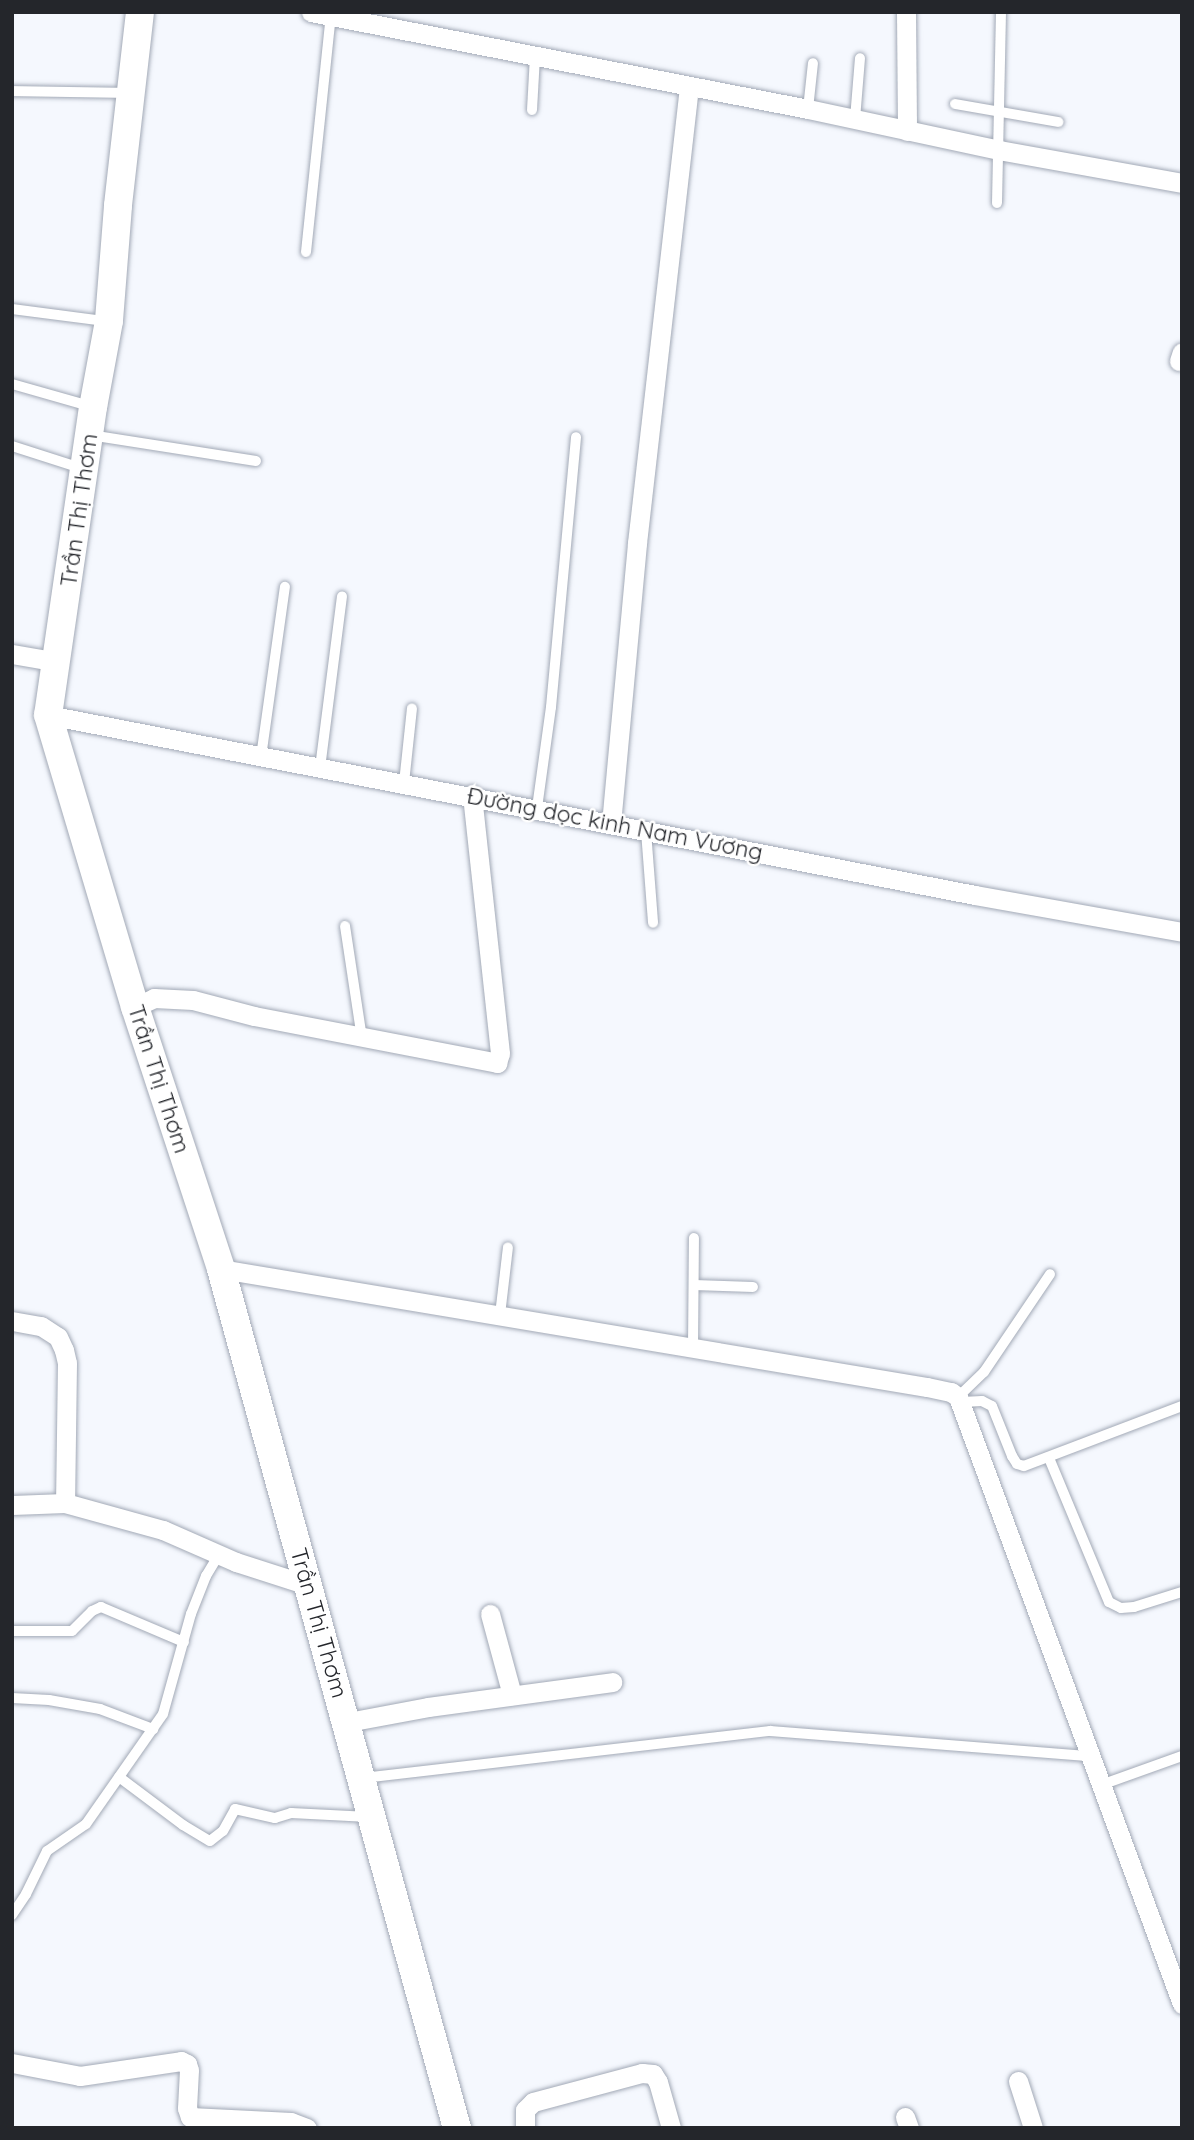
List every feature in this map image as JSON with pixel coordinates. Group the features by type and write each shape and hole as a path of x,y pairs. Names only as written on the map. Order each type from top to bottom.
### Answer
{"street":[{"name":"Trần Thị Thơm","path":"140,12 109,321 93,407 58,662 48,715 135,1007 221,1269 307,1585 348,1721 457,2128"},
{"path":"311,12 689,88 808,109 999,150 1182,183"},
{"path":"906,12 907,131"},
{"path":"611,824 637,543 689,88"},
{"path":"12,654 58,662"},
{"name":"Đường dọc kinh Nam Vương","path":"48,715 1182,932"},
{"path":"135,1007 154,998 192,1000 490,1064 499,1060 472,795"},
{"path":"221,1269 951,1392 960,1399 1182,2004"},
{"path":"12,1321 41,1326 58,1337 64,1350 67,1363 65,1503"},
{"path":"12,1505 65,1503 163,1530 219,1555 307,1585"},
{"path":"490,1614 512,1695"},
{"path":"348,1721 612,1682"},
{"path":"12,2063 80,2076 181,2061 187,2064 189,2070 187,2108 190,2117 292,2122 307,2128"},
{"path":"525,2128 525,2110 533,2102 642,2073 653,2074 658,2082 671,2128"},
{"path":"1018,2081 1034,2128"}],"lane":[{"path":"997,203 1001,12"},
{"path":"306,252 331,16"},
{"path":"532,110 535,56"},
{"path":"855,119 860,58"},
{"path":"808,109 813,63"},
{"path":"12,91 131,93"},
{"path":"955,104 1058,122"},
{"path":"12,309 109,321"},
{"path":"12,384 93,407"},
{"path":"89,435 256,461"},
{"path":"537,808 551,708 576,437"},
{"path":"12,446 85,470"},
{"path":"261,757 285,587"},
{"path":"320,768 342,596"},
{"path":"404,783 412,708"},
{"path":"646,831 653,923"},
{"path":"345,926 363,1038"},
{"path":"693,1348 694,1238"},
{"path":"500,1315 508,1247"},
{"path":"960,1399 984,1372 1050,1275"},
{"path":"694,1284 753,1287"},
{"path":"960,1399 982,1401 992,1406 1017,1464 1024,1466 1182,1406"},
{"path":"1049,1458 1109,1602 1121,1608 1134,1607 1182,1592"},
{"path":"12,1915 26,1894 47,1851 81,1829 163,1714 206,1576 219,1555"},
{"path":"12,1631 72,1632 92,1611 101,1607 184,1642"},
{"path":"12,1698 49,1700 100,1709 153,1729"},
{"path":"363,1778 769,1731 1090,1756"},
{"path":"1101,1785 1182,1756"},
{"path":"119,1777 183,1825 210,1841 223,1831 235,1809 275,1818 291,1813 373,1817"}]}
